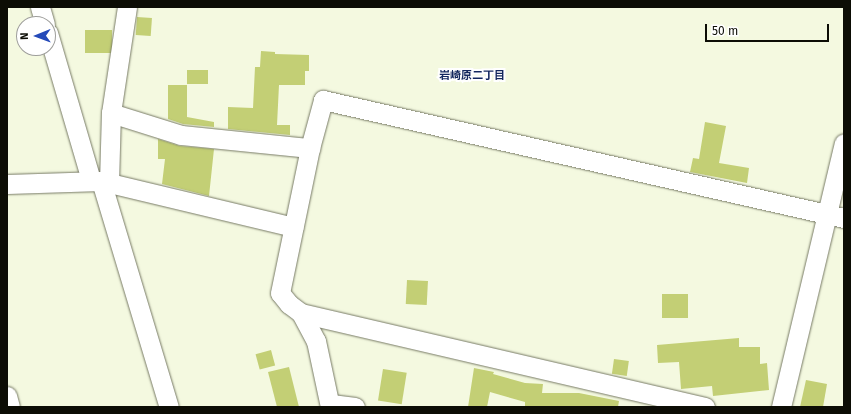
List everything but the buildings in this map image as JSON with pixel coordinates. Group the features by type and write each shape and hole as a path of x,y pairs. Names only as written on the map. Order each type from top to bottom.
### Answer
{"street":[{"path":"100,181 127,7"},
{"path":"56,56 100,181 169,407"},
{"path":"705,407 301,313 289,304 280,293 310,148 323,100 836,217"},
{"path":"111,113 181,135 310,148"},
{"path":"781,407 836,217 844,143"},
{"path":"7,184 100,181 294,227"},
{"path":"301,313 316,341 331,405 355,407"},
{"path":"7,396 10,407"}],"district":[{"name":"岩崎原二丁目","path":"472,76"}]}
